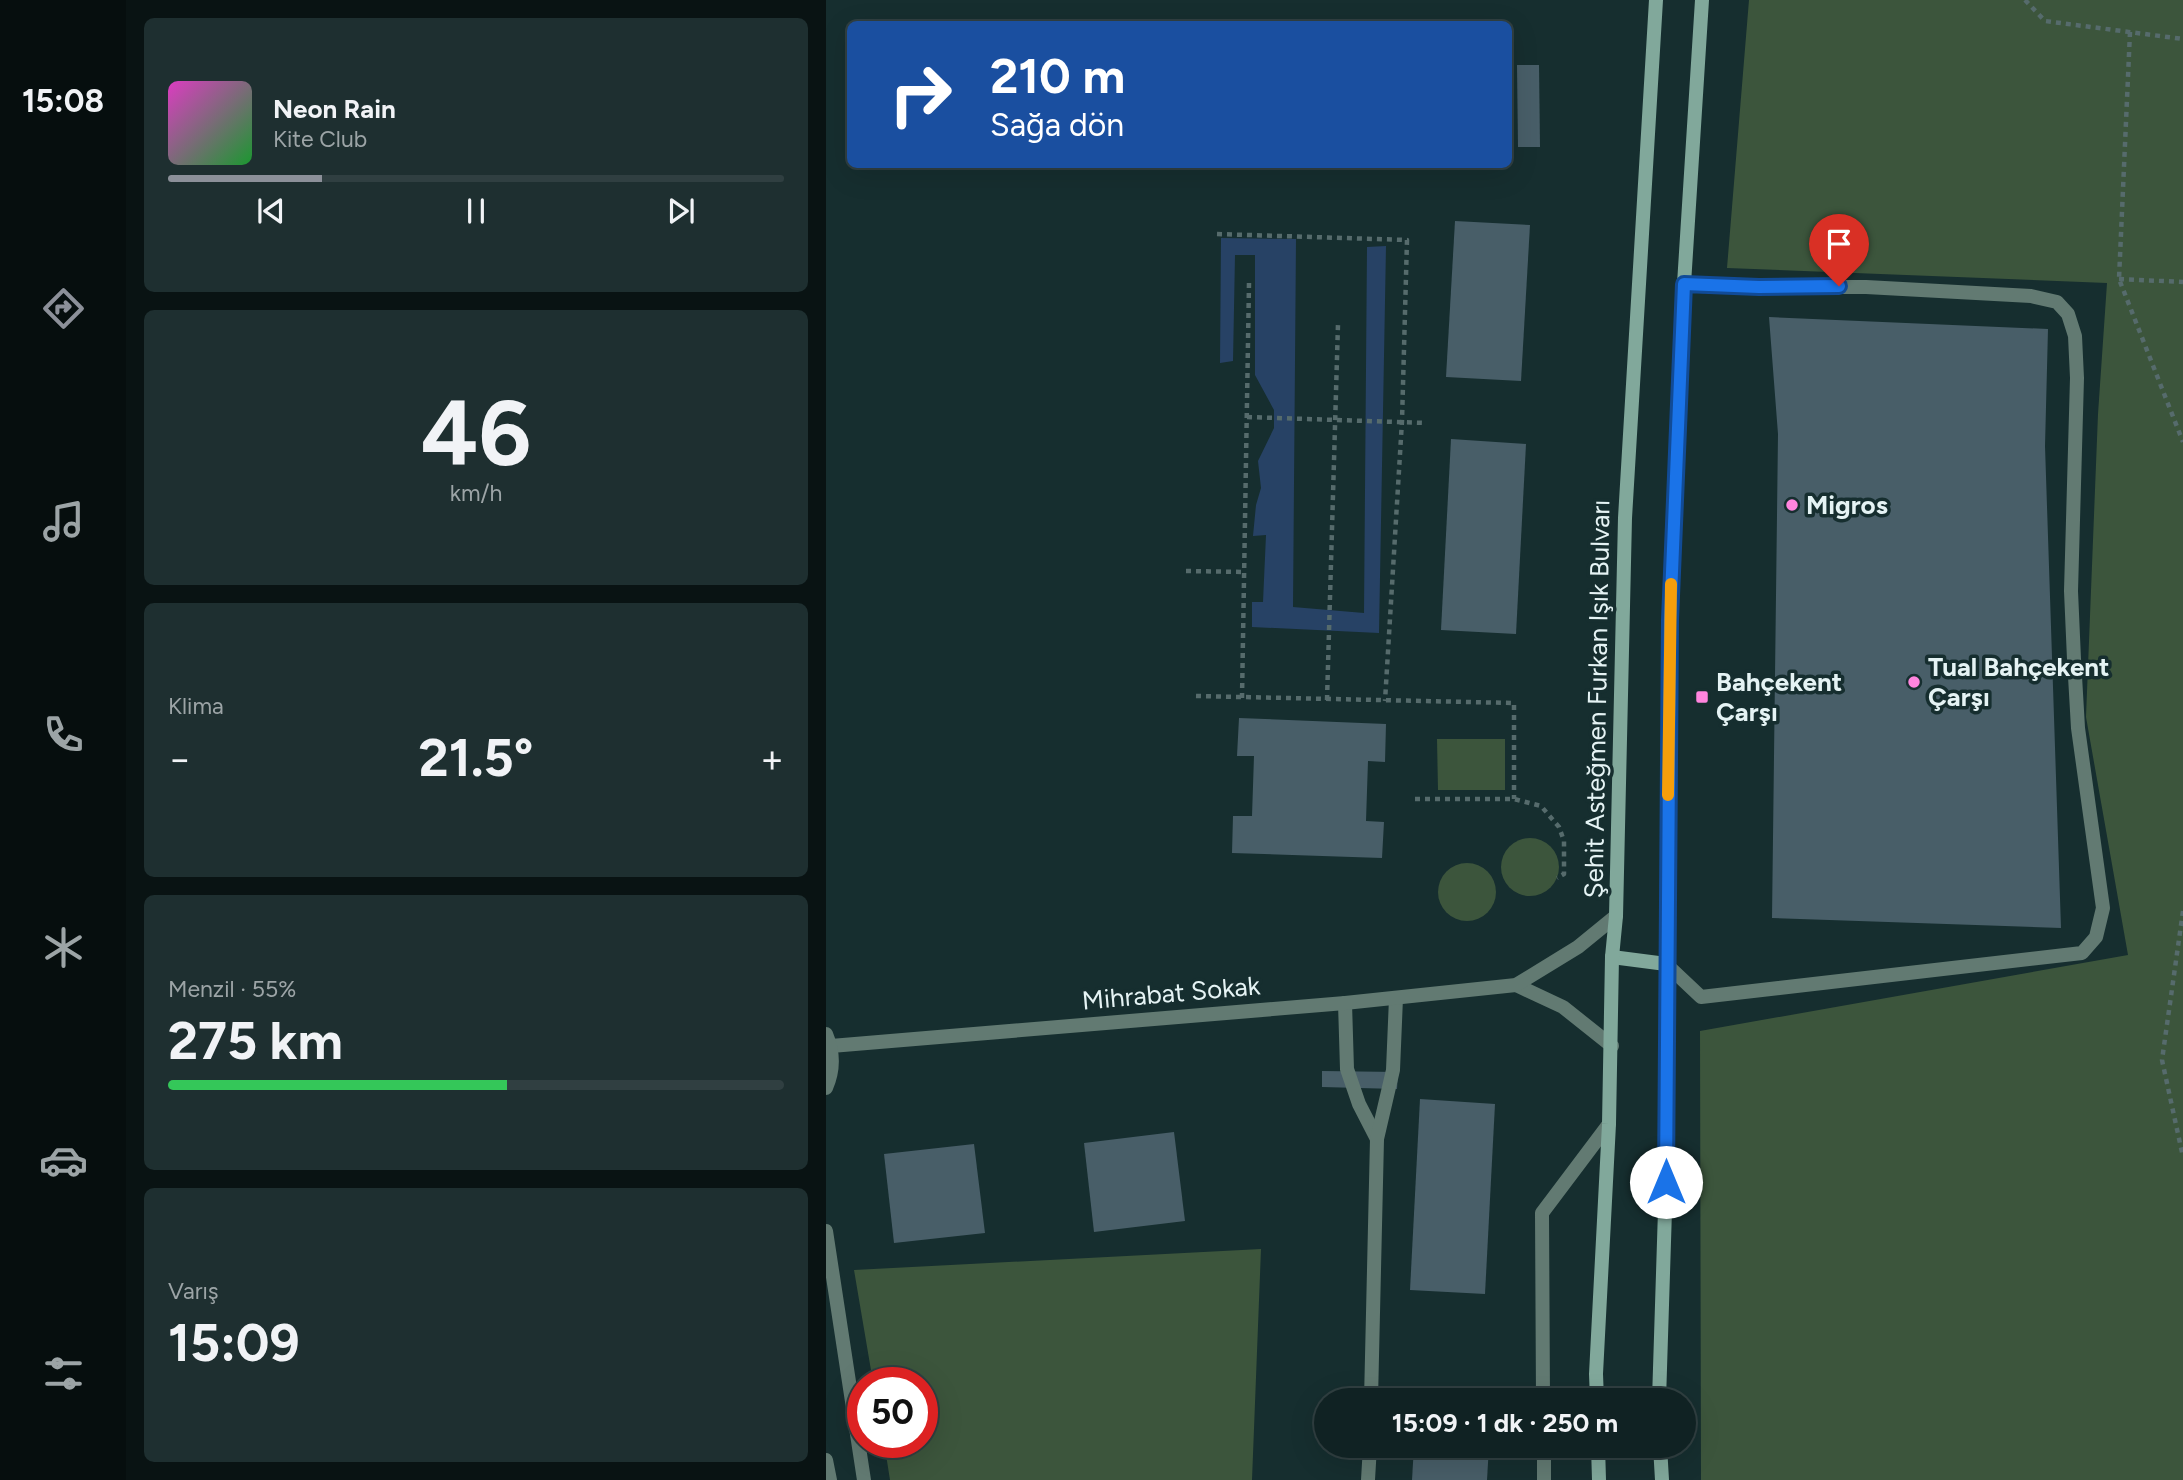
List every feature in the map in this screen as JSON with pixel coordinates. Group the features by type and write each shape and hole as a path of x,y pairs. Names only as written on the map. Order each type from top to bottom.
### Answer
{"main road":[{"name":"Şehit Asteğmen Furkan Işık Bulvarı","path":"1597,1388 1612,1046 1612,957 1616,916 1625,518 1656,0"},
{"path":"1659,1388 1665,1210 1670,620 1684,284 1702,0"},
{"path":"1612,957 1666,964"},
{"path":"1598,1458 1599,1480"},
{"path":"1661,1458 1662,1480"}],"street":[{"path":"1666,964 1701,997 2082,953 2096,937 2104,908 2077,714 2071,591 2077,378 2075,336 2068,314 2057,302 2031,296 1866,287 1684,284"},
{"path":"1516,985 1578,947 1616,916"},
{"path":"1516,985 1563,1007 1612,1046"},
{"name":"Mihrabat Sokak","path":"829,1040 1345,1003 1516,985"},
{"path":"1371,1388 1377,1139 1393,1070 1396,998"},
{"path":"1345,1003 1347,1069 1359,1104 1377,1139"},
{"path":"826,1088 833,1066 829,1040"},
{"path":"1543,1388 1542,1213 1609,1124"},
{"path":"826,1231 864,1480"},
{"path":"1368,1480 1369,1458"},
{"path":"1544,1458 1544,1480"},
{"path":"826,1460 830,1480"}],"path":[{"path":"2025,0 2045,22 2183,39"},
{"path":"2130,32 2119,279 2183,442"},
{"path":"1217,234 1407,240 1402,421 1385,701"},
{"path":"2119,279 2183,282"},
{"path":"1242,698 1250,283"},
{"path":"1327,700 1338,324"},
{"path":"1247,417 1426,423"},
{"path":"1186,571 1244,572"},
{"path":"1196,696 1514,703 1514,799"},
{"path":"1415,799 1514,799 1541,806 1559,827 1564,841 1564,873 1557,878"},
{"path":"2183,911 2162,1060 2183,1157"},
{"path":"2176,957 2183,956"}],"green space":[{"path":"1749,0 2183,0 2183,1480 1701,1480 1700,1031 2128,955 2086,717 2098,414 2107,283 1727,268"},
{"path":"1437,739 1505,739 1505,790 1438,790"},
{"path":"1530,838 1541,840 1554,851 1559,867 1557,878 1546,891 1530,896 1519,894 1506,883 1501,867 1503,856 1514,843"},
{"path":"1467,863 1478,865 1491,876 1496,892 1494,903 1483,916 1467,921 1456,919 1443,908 1438,892 1440,881 1451,868"},
{"path":"1261,1249 1252,1480 890,1480 887,1458 938,1458 938,1367 870,1367 854,1270"}],"water":[{"path":"1221,238 1296,239 1293,607 1364,613 1367,247 1386,246 1379,633 1252,627 1252,602 1263,602 1266,535 1253,536 1256,505 1261,488 1258,461 1274,428 1274,410 1255,375 1255,255 1235,255 1233,361 1220,363"}],"building":[{"path":"1517,65 1539,65 1540,147 1518,147"},
{"path":"1455,221 1530,225 1521,381 1446,377"},
{"name":"Tual Bahçekent Çarşı","path":"1769,317 2048,329 2045,446 2061,928 1772,918 1778,434"},
{"path":"1451,439 1526,444 1516,634 1441,630"},
{"path":"1239,718 1386,724 1385,762 1368,761 1366,821 1384,822 1382,858 1232,853 1233,816 1252,816 1254,756 1237,756"},
{"path":"1322,1071 1398,1072 1397,1089 1322,1087"},
{"path":"1420,1099 1495,1104 1485,1294 1410,1290"},
{"path":"1174,1132 1185,1221 1094,1232 1084,1143"},
{"path":"974,1144 985,1233 894,1243 884,1154"},
{"path":"1413,1458 1488,1458 1487,1480 1412,1480"}],"slow traffic":[{"path":"1668,795 1671,584"}],"place":[{"name":"Migros","path":"1792,505"},
{"name":"Tual Bahçekent Çarşı","path":"1914,682"},
{"name":"Bahçekent Çarşı","path":"1702,697"}],"route":[{"path":"1666,1182 1670,620 1684,284 1839,286"}]}
